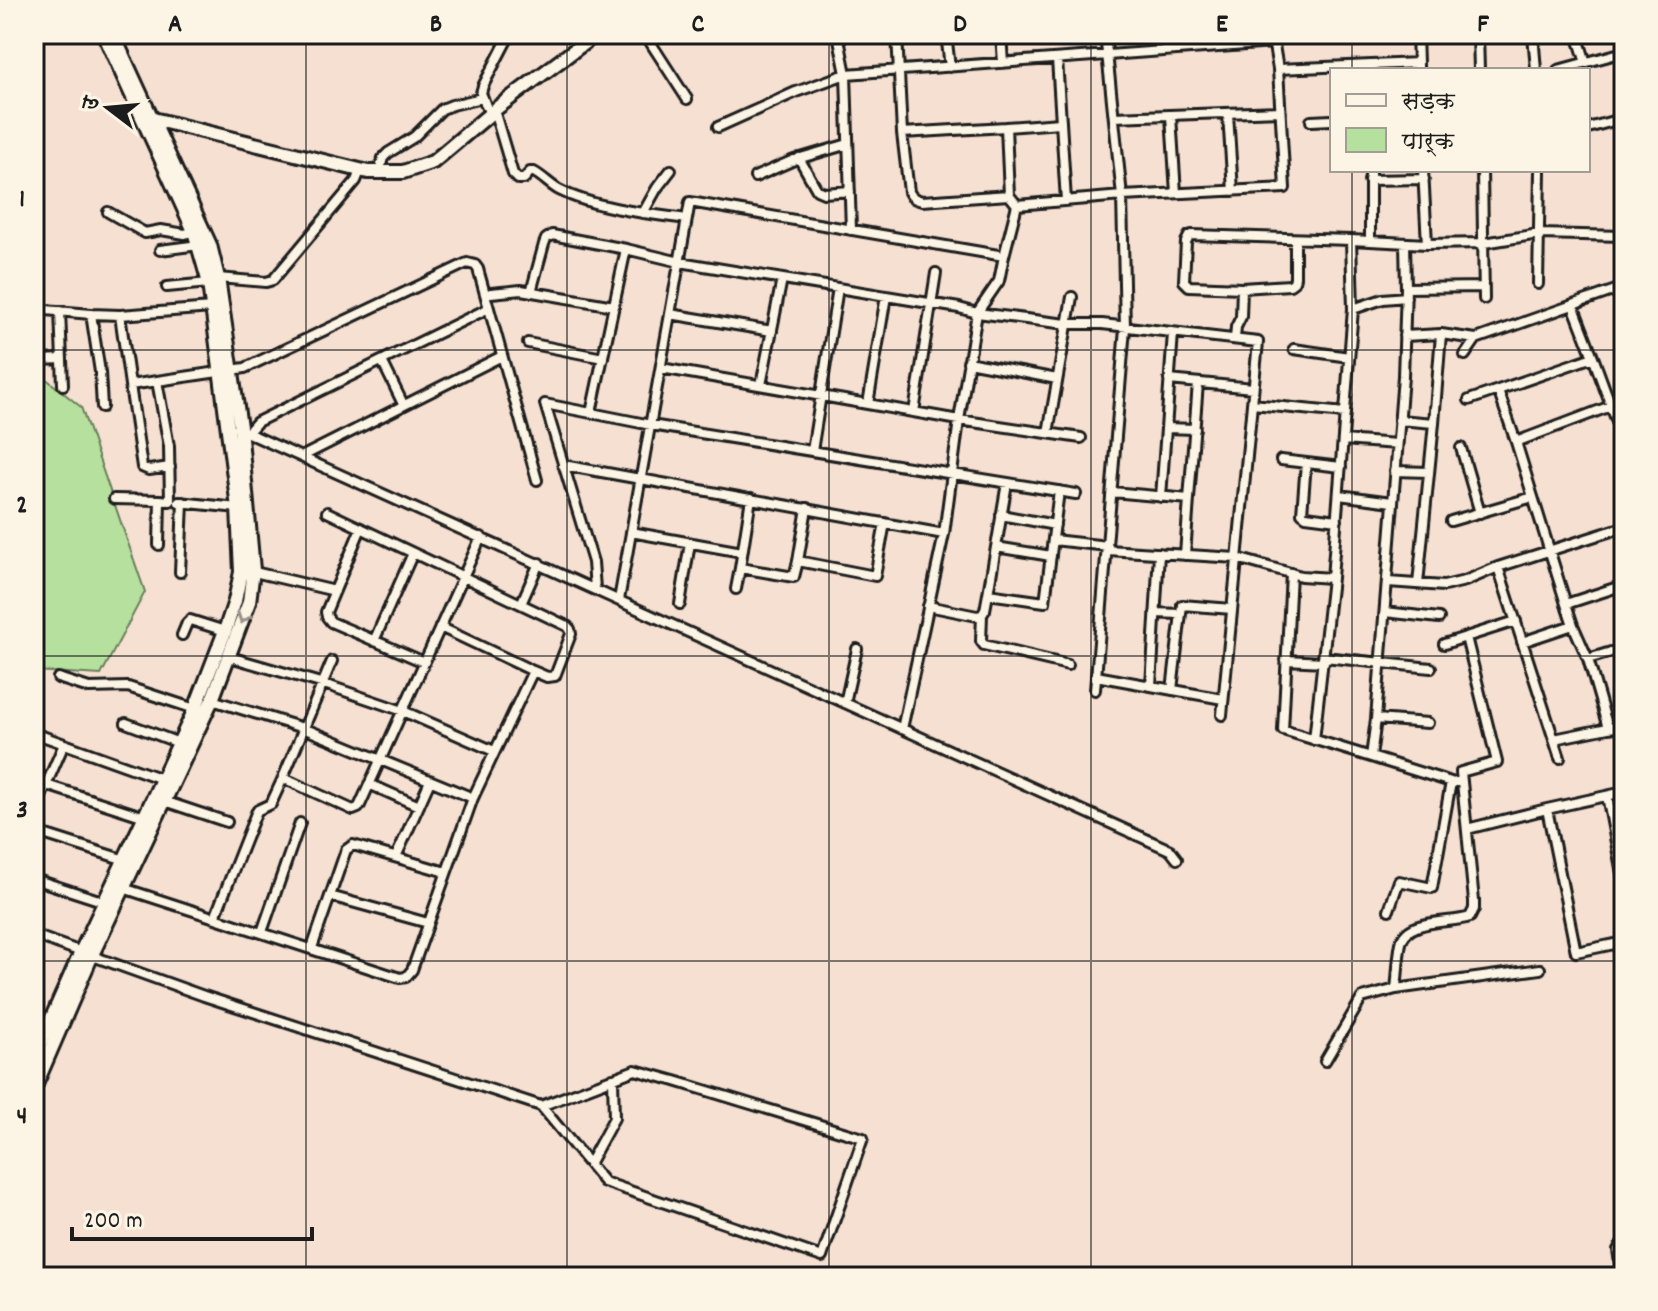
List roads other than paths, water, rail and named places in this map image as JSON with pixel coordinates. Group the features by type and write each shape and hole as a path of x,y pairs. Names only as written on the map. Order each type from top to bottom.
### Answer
{"main road":[{"path":"104,34 147,117 204,245 213,281 226,372"},
{"path":"113,34 194,231 204,245"},
{"path":"147,117 360,171 403,172 431,156 487,105 583,34"},
{"path":"487,105 596,34"},
{"path":"34,1058 123,888 212,700 249,602 239,429 212,308 213,281"},
{"path":"34,1089 105,902 195,709 247,571 238,508 239,429"}],"street":[{"path":"510,34 483,86 487,105 515,177 521,180 534,172 552,186 580,198 643,213 687,219"},
{"path":"645,34 687,99"},
{"path":"838,34 846,74 851,230"},
{"path":"897,34 902,133 909,192 914,199 922,201 1009,195"},
{"path":"946,34 950,67"},
{"path":"1001,34 1003,63"},
{"path":"1095,690 1125,328 1122,196 1105,34"},
{"path":"1278,69 1418,66 1417,34"},
{"path":"1478,34 1479,68"},
{"path":"1533,34 1536,68"},
{"path":"1577,34 1586,63"},
{"path":"718,127 796,92 846,74 1108,56 1273,39 1278,69 1285,188 1017,205"},
{"path":"1566,68 1624,52"},
{"path":"1057,59 1066,201"},
{"path":"379,172 388,153 414,137 442,109 452,105 487,105"},
{"path":"1114,117 1280,111"},
{"path":"1228,114 1233,191"},
{"path":"1171,116 1176,193"},
{"path":"1590,127 1624,118"},
{"path":"1311,121 1330,120"},
{"path":"902,133 1060,123"},
{"path":"1006,127 1009,195 1017,205"},
{"path":"755,177 799,158 848,144"},
{"path":"799,158 820,192 850,191"},
{"path":"643,213 671,170"},
{"path":"167,287 213,281 273,280 356,181 360,171"},
{"path":"1370,172 1370,241"},
{"path":"1482,172 1484,299"},
{"path":"1538,284 1540,172"},
{"path":"1369,180 1423,174 1427,244"},
{"path":"619,600 690,202 1004,256"},
{"path":"902,729 944,534 977,313 999,281 1017,205"},
{"path":"108,212 145,233 161,230 185,234 194,231"},
{"path":"1295,239 1294,282 1285,287 1189,286 1184,281 1189,236 1351,240 1427,244 1484,243 1539,234 1624,236"},
{"path":"531,292 544,244 552,235 680,262 977,313 1258,342 1222,715"},
{"path":"1314,740 1332,578 1353,309 1351,240"},
{"path":"1371,757 1388,582 1399,420 1406,293 1405,243"},
{"path":"160,250 204,245"},
{"path":"591,413 626,249"},
{"path":"130,385 245,368 467,263 478,269 537,480"},
{"path":"914,412 936,273"},
{"path":"761,385 782,279"},
{"path":"1353,309 1406,293 1484,287"},
{"path":"1404,336 1441,334 1476,339 1624,287"},
{"path":"812,451 838,288"},
{"path":"1235,339 1241,317 1242,288"},
{"path":"491,293 531,292 614,306"},
{"path":"868,404 886,296"},
{"path":"1048,433 1072,297"},
{"path":"1573,305 1624,441"},
{"path":"34,309 120,315 212,308"},
{"path":"239,429 489,308"},
{"path":"60,311 63,385"},
{"path":"91,314 102,407"},
{"path":"670,314 772,331"},
{"path":"120,315 142,467 149,470 170,467"},
{"path":"1161,497 1173,333"},
{"path":"1418,584 1441,334"},
{"path":"1465,355 1476,339"},
{"path":"528,343 603,358"},
{"path":"1294,349 1349,357"},
{"path":"34,350 41,360 62,359"},
{"path":"303,456 502,356"},
{"path":"1469,400 1593,357"},
{"path":"382,361 403,404"},
{"path":"968,362 1057,379"},
{"path":"661,368 1081,438"},
{"path":"1169,380 1253,388"},
{"path":"157,381 169,446 170,501"},
{"path":"1185,555 1198,383"},
{"path":"1498,390 1608,728"},
{"path":"1516,442 1624,401"},
{"path":"595,589 593,562 545,404 651,425 1076,494"},
{"path":"1252,404 1345,413"},
{"path":"1399,420 1434,423"},
{"path":"1166,428 1195,429"},
{"path":"239,429 1170,850 1177,859"},
{"path":"1343,440 1397,444"},
{"path":"1461,448 1480,513"},
{"path":"1281,460 1341,467"},
{"path":"1306,463 1302,513 1337,520"},
{"path":"563,465 944,534"},
{"path":"1395,471 1429,472"},
{"path":"1007,483 982,615 981,641 984,645 1068,665"},
{"path":"988,594 1045,602 1059,491"},
{"path":"1112,492 1189,499"},
{"path":"1339,495 1392,502"},
{"path":"1451,521 1533,497"},
{"path":"736,589 751,498"},
{"path":"114,499 238,508"},
{"path":"159,545 160,500"},
{"path":"180,572 183,502"},
{"path":"740,568 794,577 807,508"},
{"path":"327,512 521,604 570,629 571,634 555,676 547,677 440,627"},
{"path":"1001,515 1055,525"},
{"path":"798,561 875,576 885,523"},
{"path":"1388,582 1444,586 1624,527"},
{"path":"361,528 326,612 327,617 331,622 424,662"},
{"path":"631,532 742,552"},
{"path":"283,778 353,810 358,808 481,537"},
{"path":"1053,540 1107,548 1237,558 1291,573 1332,578"},
{"path":"680,604 690,543"},
{"path":"996,547 1051,556"},
{"path":"374,641 413,553"},
{"path":"1151,686 1159,553"},
{"path":"521,604 539,563"},
{"path":"1498,567 1560,758"},
{"path":"247,571 335,591"},
{"path":"1291,573 1283,730 1451,782 1462,782"},
{"path":"1566,604 1623,588"},
{"path":"1172,690 1182,605 1232,609"},
{"path":"928,606 982,615"},
{"path":"1385,612 1439,618"},
{"path":"1155,613 1181,614"},
{"path":"182,635 190,620 225,631"},
{"path":"1444,644 1516,621"},
{"path":"1522,642 1573,625"},
{"path":"1396,989 1404,933 1414,926 1462,920 1470,917 1474,909 1461,772 1497,762 1466,637"},
{"path":"845,703 857,649"},
{"path":"1588,659 1611,652"},
{"path":"230,657 403,711 494,751"},
{"path":"1286,660 1431,668"},
{"path":"215,917 256,813 271,804 332,661"},
{"path":"123,888 400,978 406,977 412,970 473,798 533,671"},
{"path":"1096,676 1223,699"},
{"path":"58,678 89,688 128,687 195,709"},
{"path":"212,700 303,728 473,798"},
{"path":"1376,719 1428,723"},
{"path":"126,723 179,743"},
{"path":"1554,739 1624,726"},
{"path":"34,733 162,779"},
{"path":"34,813 64,744"},
{"path":"34,781 145,817"},
{"path":"396,857 430,781"},
{"path":"1389,910 1399,881 1432,888 1451,782"},
{"path":"369,784 419,806"},
{"path":"1467,829 1624,792"},
{"path":"1607,796 1624,884"},
{"path":"164,801 227,822"},
{"path":"1547,809 1576,952 1624,942"},
{"path":"262,932 300,823"},
{"path":"34,831 125,860"},
{"path":"312,948 346,850 353,845 446,872"},
{"path":"34,879 105,902"},
{"path":"330,896 428,923"},
{"path":"34,935 204,996 541,1106 604,1182 822,1257 863,1138 635,1070 541,1106"},
{"path":"1325,1061 1362,998 1396,989 1540,969"},
{"path":"589,1164 614,1118 613,1078"},
{"path":"1622,1277 1618,1250 1624,1241"}]}
